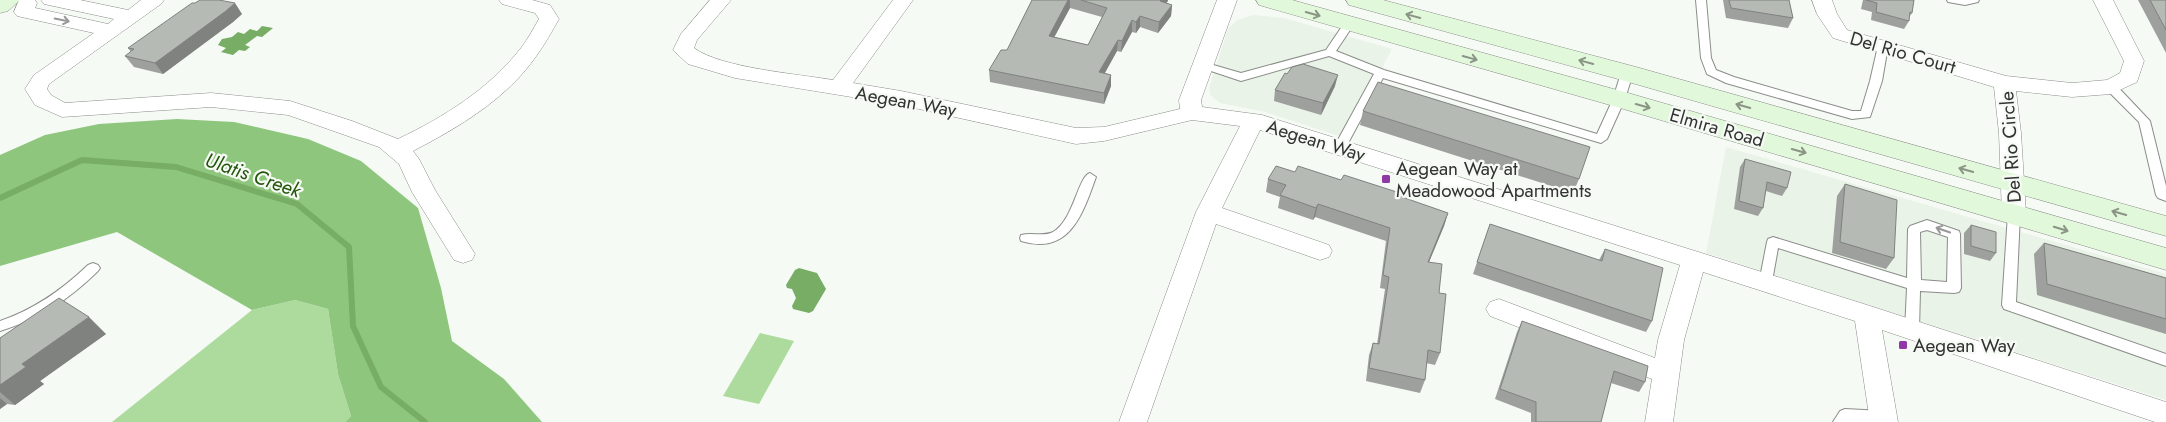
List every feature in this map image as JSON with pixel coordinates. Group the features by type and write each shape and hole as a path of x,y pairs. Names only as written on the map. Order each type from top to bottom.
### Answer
{"main road":[{"name":"Elmira Road","path":"1267,0 1619,99 2166,259"},
{"name":"Elmira Road","path":"1357,0 1627,73 2166,226"}],"street":[{"path":"51,0 129,16"},
{"path":"154,0 109,30 96,42 41,80 36,89 43,100 62,110 211,100 290,108 387,142 408,159 424,192 464,254"},
{"name":"Aegean Way","path":"721,0 688,38 683,50 695,59 735,71 901,98 1076,136 1104,134 1192,113 1254,120 1868,315 2166,414"},
{"path":"838,89 903,0"},
{"path":"1192,113 1190,100 1227,0"},
{"name":"Del Rio Court","path":"1822,0 1827,14 1840,34 2004,83"},
{"name":"Del Rio Circle","path":"2014,214 2004,83 2072,90 2111,87 2130,77 2134,61 2103,0"},
{"path":"396,150 438,129 468,109 498,86 528,53 549,19 543,9 518,1"},
{"path":"14,2 24,12 109,30"},
{"path":"1133,422 1208,212 1254,120"},
{"path":"1208,212 1320,251"},
{"path":"1659,422 1671,340 1694,260"},
{"path":"1499,309 1666,373"},
{"path":"1868,315 1883,419"}],"lane":[{"path":"1702,0 1706,58 1711,72 1730,80 1852,115 1866,114 1883,46"},
{"path":"1952,0 1964,2 1974,0"},
{"path":"1330,52 1349,24"},
{"path":"1203,66 1241,78 1330,52 1380,73 1601,139 1619,99 1627,73"},
{"path":"1340,147 1380,73"},
{"path":"2111,87 2144,121 2162,195 2166,197"},
{"path":"1026,238 1050,238 1062,233 1071,224 1090,177"},
{"path":"2014,214 2009,305 2166,360"},
{"path":"1766,283 1773,242 1914,285 1954,288 1954,234 1927,225 1914,229 1914,285 1912,330"},
{"path":"0,326 27,318 48,307 69,292 93,268"},
{"path":"1840,422 1844,415 1883,419"}],"shaded area":[{"path":"1253,15 1284,18 1392,49 1345,138 1265,112 1220,103 1210,95 1209,88 1228,29 1237,20"},
{"path":"262,26 273,28 262,37 257,36 245,45 250,47 245,51 239,50 233,55 221,52 226,48 218,45 222,39 232,37 238,32 244,34 250,29 257,31"},
{"path":"177,119 234,122 308,139 361,161 418,208 441,288 452,341 504,379 542,422 345,422 351,416 338,374 328,309 295,300 252,310 117,232 0,266 0,155 45,135 99,124"},
{"path":"1726,147 2166,274 2166,400 1706,253"},
{"path":"799,268 817,273 826,289 813,311 809,313 793,309 792,306 796,298 792,289 787,288 786,285 795,270"},
{"path":"295,300 328,309 338,374 351,416 345,422 112,422 252,310"},
{"path":"760,333 794,341 759,404 723,396"}],"building":[{"path":"200,0 219,0 235,3 155,63 125,56 134,49 128,48 192,3"},
{"path":"1032,0 1068,0 1049,36 1088,45 1107,8 1081,0 1161,0 1172,5 1159,22 1140,16 1136,22 1132,20 1122,41 1118,40 1099,72 1111,75 1104,93 989,70 1001,50 1007,50"},
{"path":"1729,0 1789,0 1793,18 1731,8"},
{"path":"1866,0 1914,0 1909,21 1876,12 1877,3"},
{"path":"2150,0 2166,0 2166,30"},
{"path":"1303,64 1338,75 1323,103 1275,90 1285,73 1287,74 1292,67"},
{"path":"1378,82 1590,147 1579,179 1363,111"},
{"path":"1745,159 1791,172 1787,188 1767,182 1763,208 1739,201"},
{"path":"1276,166 1295,172 1298,166 1341,180 1344,175 1403,194 1402,197 1448,213 1428,262 1442,264 1439,293 1446,294 1440,353 1428,350 1425,380 1369,368 1373,343 1379,344 1389,277 1383,275 1390,228 1318,204 1316,208 1280,195 1286,185 1268,179"},
{"path":"1845,184 1897,200 1894,258 1840,242"},
{"path":"1490,224 1602,261 1605,249 1663,268 1652,321 1477,262"},
{"path":"1971,225 1996,232 1996,253 1971,246"},
{"path":"2044,243 2166,278 2166,319 2047,284"},
{"path":"59,298 89,317 22,364 26,367 0,385 0,338"},
{"path":"1522,321 1648,366 1645,382 1614,371 1601,422 1536,422 1536,402 1500,389"}],"waterway":[{"name":"Ulatis Creek","path":"0,198 82,160 176,167 297,204 349,247 353,326 381,387 425,422"}],"place":[{"name":"Aegean Way at Meadowood Apartments","path":"1386,179"},
{"name":"Aegean Way","path":"1903,345"}]}
